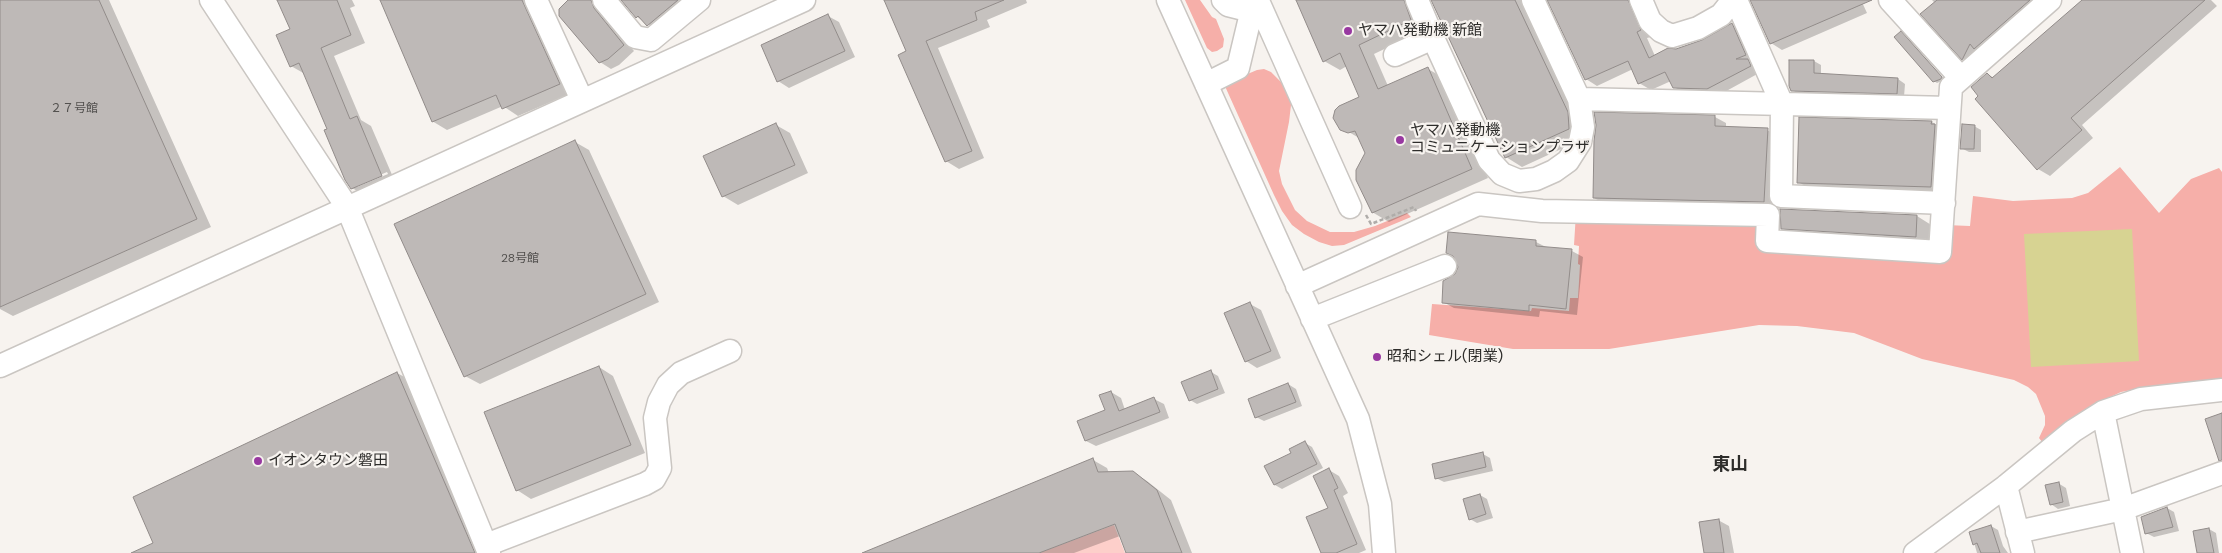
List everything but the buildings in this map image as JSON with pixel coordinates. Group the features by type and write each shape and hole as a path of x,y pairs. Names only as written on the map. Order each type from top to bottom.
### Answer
{"street":[{"path":"211,0 347,207 488,549 654,479 660,468 655,418 659,402 668,385 681,373 730,351"},
{"path":"536,0 582,100"},
{"path":"604,0 635,37 651,40 699,0"},
{"path":"0,366 804,0"},
{"path":"1168,0 1358,419 1380,504 1384,553"},
{"path":"1223,0 1228,5 1240,8 1256,2"},
{"path":"1416,0 1489,160 1502,174 1519,181 1536,179 1554,171 1568,161 1580,142 1583,127 1578,99 1533,0"},
{"path":"1641,0 1650,20 1661,31 1672,36 1698,28 1721,15 1734,0 1782,104 1780,196 1944,203"},
{"path":"1890,0 1961,78"},
{"path":"1478,204 1542,211 1768,215 1767,241 1940,252 1951,87 2050,0"},
{"path":"1206,84 1238,68 1256,2"},
{"path":"1256,2 1356,207"},
{"path":"1395,55 1433,38"},
{"path":"1578,99 1949,108"},
{"path":"1297,286 1478,204 1502,174"},
{"path":"1312,318 1445,266"},
{"path":"1915,553 2006,486 2073,431 2103,412 2141,399 2222,390"},
{"path":"2103,412 2132,553"},
{"path":"2017,532 2123,508 2222,473"},
{"path":"2006,486 2023,553"}],"path":[{"path":"1356,207 1371,224 1414,207 1424,228"}],"shaded area":[{"path":"1185,0 1200,0 1212,17 1216,19 1224,39 1223,47 1212,52 1207,48"},
{"path":"1264,69 1271,72 1281,82 1290,96 1289,122 1279,171 1282,184 1295,210 1307,221 1330,232 1354,232 1407,213 1411,217 1344,245 1332,246 1319,242 1292,225 1274,195 1224,84 1257,70"},
{"path":"2120,167 2159,213 2191,179 2219,168 2222,172 2222,389 2214,391 2152,386 2121,392 2100,402 2043,443 2039,438 2045,425 2045,416 2036,394 2028,387 2014,380 1922,359 1854,333 1797,326 1759,325 1609,349 1513,349 1429,335 1432,304 1531,311 1532,308 1569,311 1570,298 1578,298 1580,265 1578,264 1579,246 1574,245 1576,213 1762,227 1761,244 1943,257 1946,225 1970,226 1973,196 2013,201 2072,198 2088,193"},
{"path":"2132,229 2139,361 2031,367 2024,234"},
{"path":"1114,525 1125,553 1039,553"}],"place":[{"name":"ヤマハ発動機 新館","path":"1348,31"},
{"name":"ヤマハ発動機 コミュニケーションプラザ","path":"1400,140"},
{"name":"昭和シェル(閉業)","path":"1377,357"},
{"name":"イオンタウン磐田","path":"258,461"}],"district":[{"name":"東山","path":"1730,465"}]}
